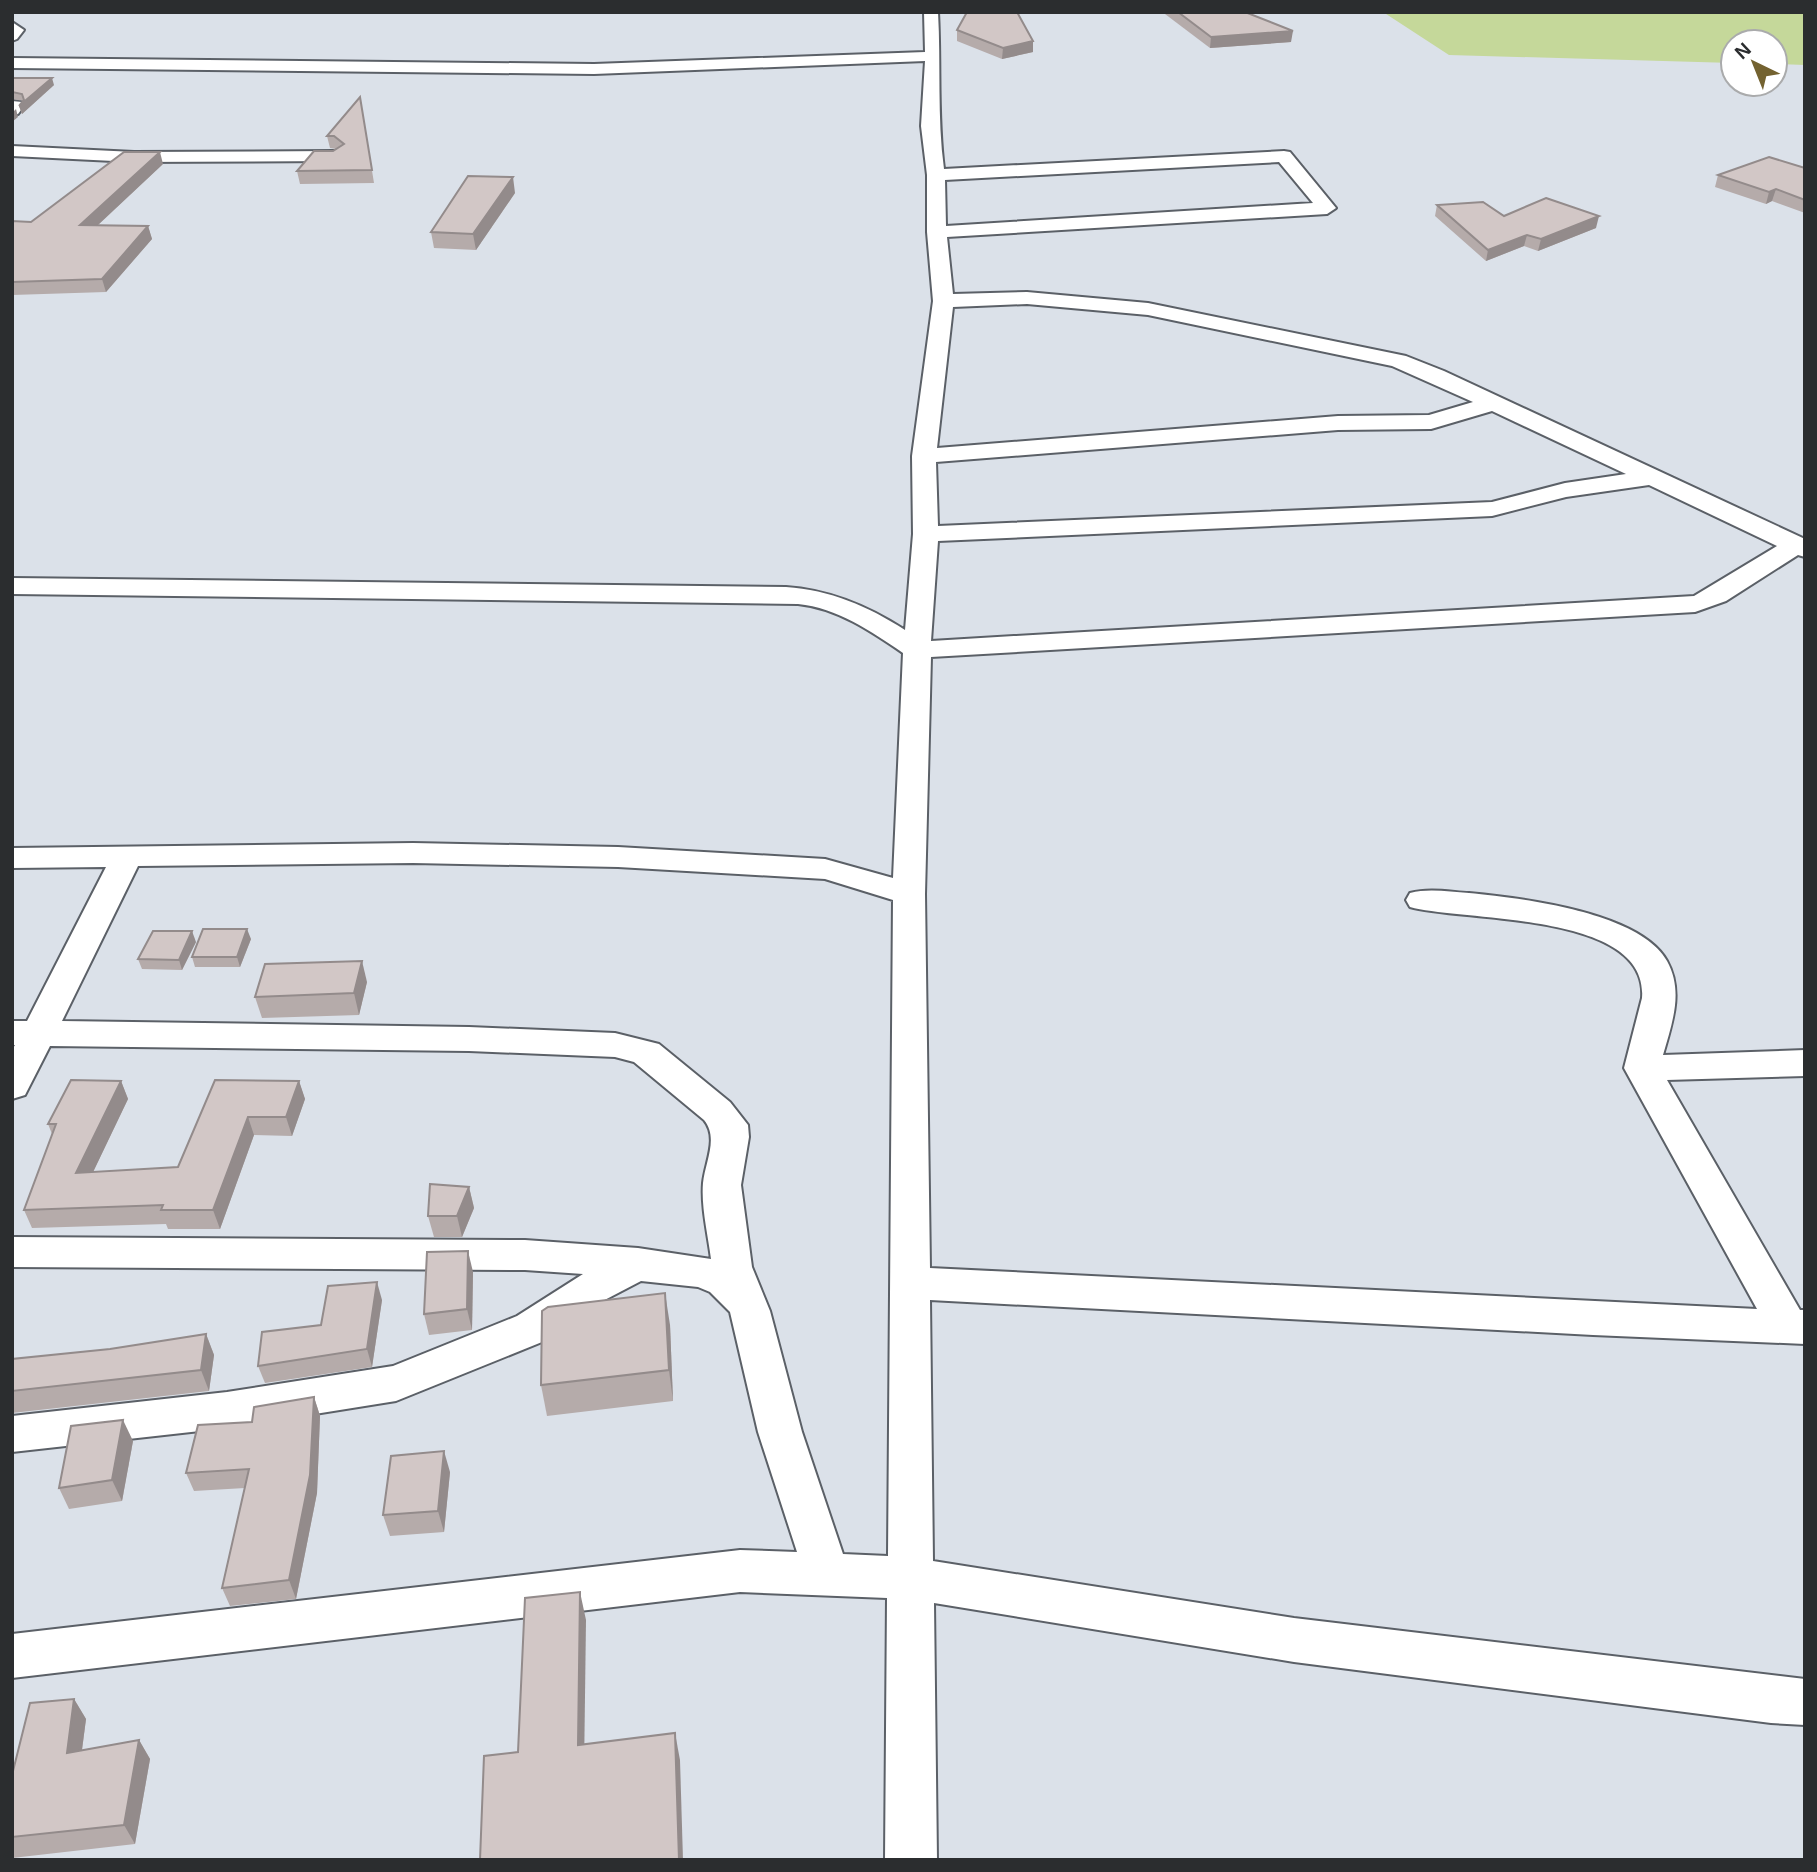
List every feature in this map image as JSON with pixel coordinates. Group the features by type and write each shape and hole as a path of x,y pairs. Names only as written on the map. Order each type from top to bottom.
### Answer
{"street":[{"path":"911,1860 909,894 917,650 926,534 924,456 943,301 937,232 936,175 930,126 933,56 931,12"},
{"path":"12,26 16,30 12,36"},
{"path":"12,63 594,69 933,56"},
{"path":"12,151 134,158 335,156"},
{"path":"936,175 1284,156 1327,208 937,232"},
{"path":"943,301 1027,298 1148,309 1398,361 1800,547"},
{"path":"924,456 1338,423 1431,422 1493,404"},
{"path":"926,534 1492,509 1565,490 1649,478"},
{"path":"12,586 770,594 813,597 874,621 917,650 1695,604 1710,601 1749,573 1800,547"},
{"path":"13,857 413,853 618,857 825,869 909,894"},
{"path":"12,1086 25,1032 127,857"},
{"path":"1422,900 1520,909 1578,922 1610,932 1642,951 1655,970 1660,989 1642,1068 1796,1326"},
{"path":"25,1032 470,1039 615,1045 646,1053 717,1111 729,1125 730,1137 722,1185 732,1267 741,1295 750,1311 780,1433 827,1575"},
{"path":"1642,1068 1805,1063"},
{"path":"12,1252 526,1255 703,1272 724,1281 741,1295"},
{"path":"12,1434 227,1410 396,1383 532,1328 583,1293 638,1264"},
{"path":"911,1283 1593,1320 1796,1326"},
{"path":"12,1656 740,1571 910,1578 1294,1640 1771,1700 1805,1702"}],"green space":[{"path":"1383,12 1805,12 1805,65 1789,64 1789,28 1719,28 1719,63 1449,55"}],"building":[{"path":"967,12 1017,12 1033,41 1003,48 957,30"},
{"path":"1178,12 1245,12 1293,31 1211,37"},
{"path":"12,78 52,78 19,106 24,100 22,94 12,92"},
{"path":"360,97 372,170 297,171 314,151 333,151 344,144 334,136 327,136"},
{"path":"124,152 160,152 80,225 148,226 102,279 12,282 12,221 31,222"},
{"path":"1769,157 1805,168 1805,200 1776,189 1769,192 1718,175"},
{"path":"468,176 513,177 473,234 431,232"},
{"path":"1546,198 1599,216 1541,239 1527,235 1488,250 1437,205 1483,202 1504,216"},
{"path":"203,929 247,929 237,957 192,957"},
{"path":"153,931 192,931 179,960 138,959"},
{"path":"362,961 354,993 255,997 265,964"},
{"path":"71,1080 121,1081 76,1173 178,1167 215,1080 299,1081 286,1117 248,1117 213,1210 161,1210 163,1205 24,1210 56,1124 48,1124"},
{"path":"430,1184 469,1187 457,1216 428,1216"},
{"path":"468,1251 467,1309 424,1314 427,1252"},
{"path":"377,1282 367,1349 258,1366 262,1332 321,1325 328,1286"},
{"path":"665,1293 669,1370 541,1385 542,1311 548,1307"},
{"path":"206,1334 201,1370 12,1391 12,1359 110,1349"},
{"path":"314,1397 310,1475 289,1580 222,1588 249,1469 186,1473 198,1425 252,1422 254,1407"},
{"path":"123,1420 112,1480 59,1488 71,1426"},
{"path":"444,1451 438,1511 383,1515 391,1456"},
{"path":"580,1592 578,1745 675,1733 679,1860 480,1860 484,1756 518,1752 525,1598"},
{"path":"74,1699 67,1753 139,1740 124,1825 12,1837 12,1775 30,1703"}]}
